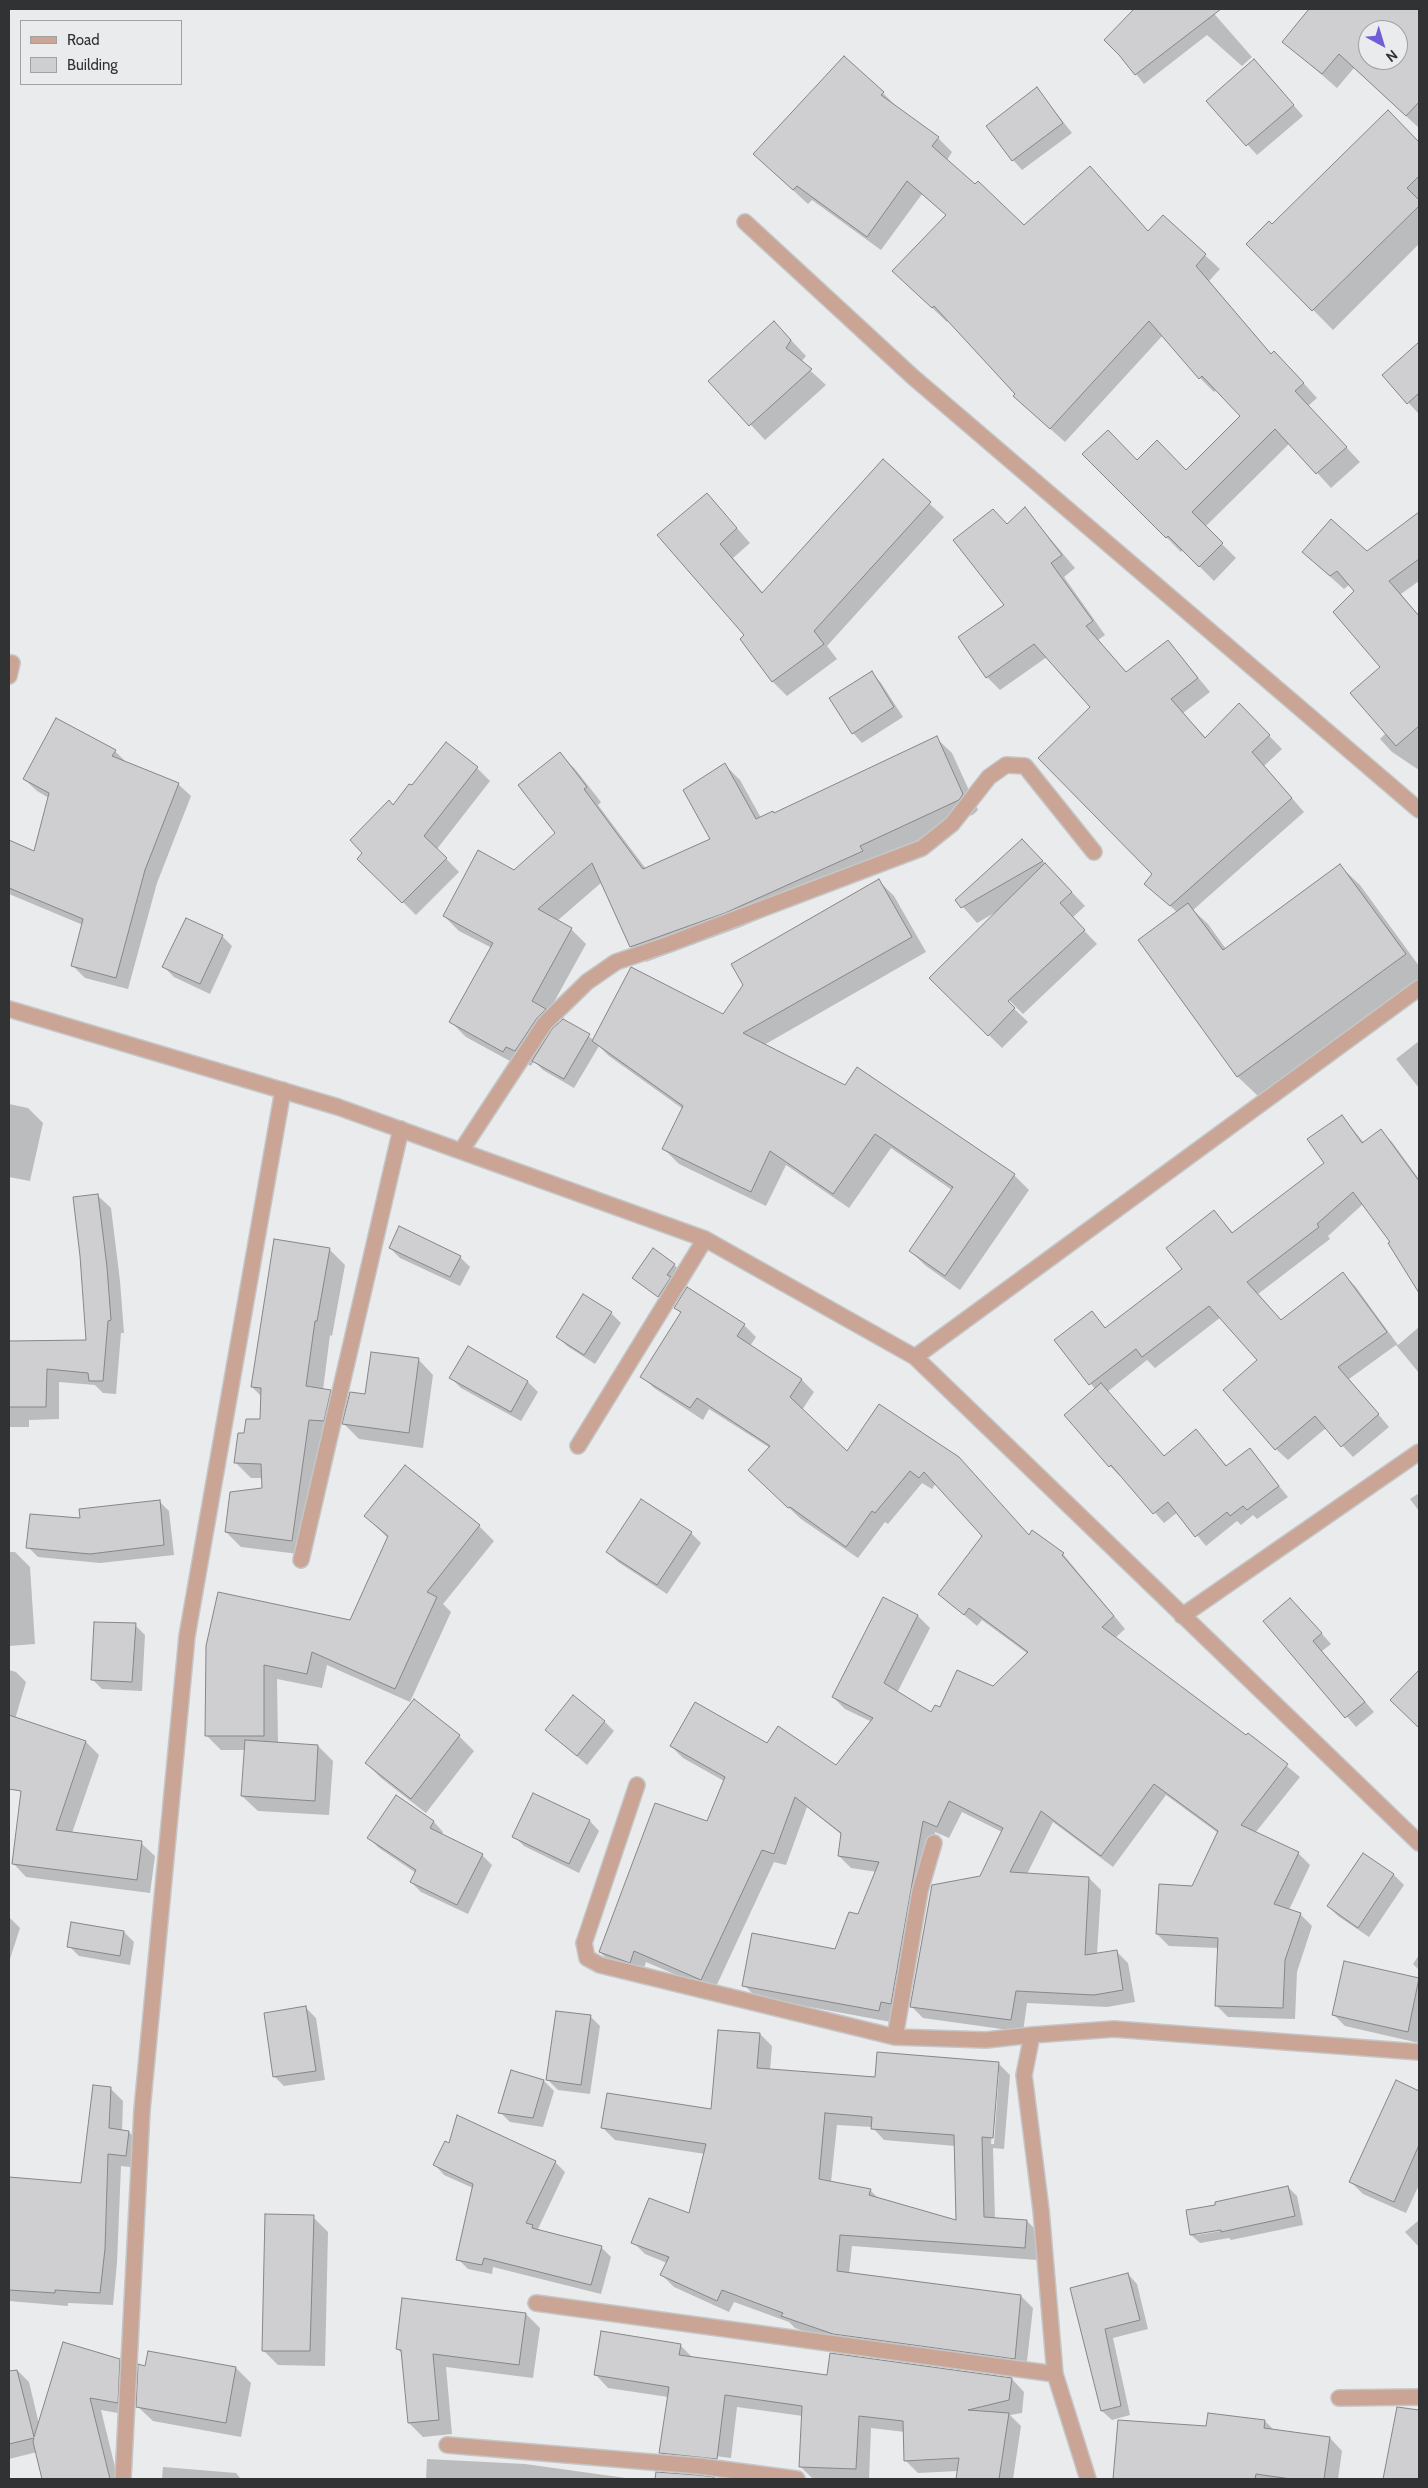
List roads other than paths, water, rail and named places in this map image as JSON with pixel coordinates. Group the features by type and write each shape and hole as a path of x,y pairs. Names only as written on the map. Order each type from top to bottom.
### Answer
{"street":[{"path":"745,222 913,377 1419,810"},
{"path":"461,1150 545,1023 594,977 616,962 669,944 922,848 952,824 989,777 1006,765 1025,766 1094,852"},
{"path":"915,1357 1419,988"},
{"path":"9,1009 283,1090 461,1150 705,1239 915,1357 1419,1843"},
{"path":"123,2479 142,2110 187,1636 283,1090"},
{"path":"301,1560 401,1129"},
{"path":"578,1446 705,1239"},
{"path":"1182,1616 1419,1452"},
{"path":"637,1785 584,1943 586,1958 600,1966 895,2037 986,2040 1114,2029 1419,2052"},
{"path":"895,2037 920,1891 934,1843"},
{"path":"1032,2035 1024,2075 1041,2210 1055,2374 1088,2479"},
{"path":"536,2303 1055,2374"},
{"path":"1339,2398 1419,2397"},
{"path":"447,2445 699,2466 797,2479"}]}
